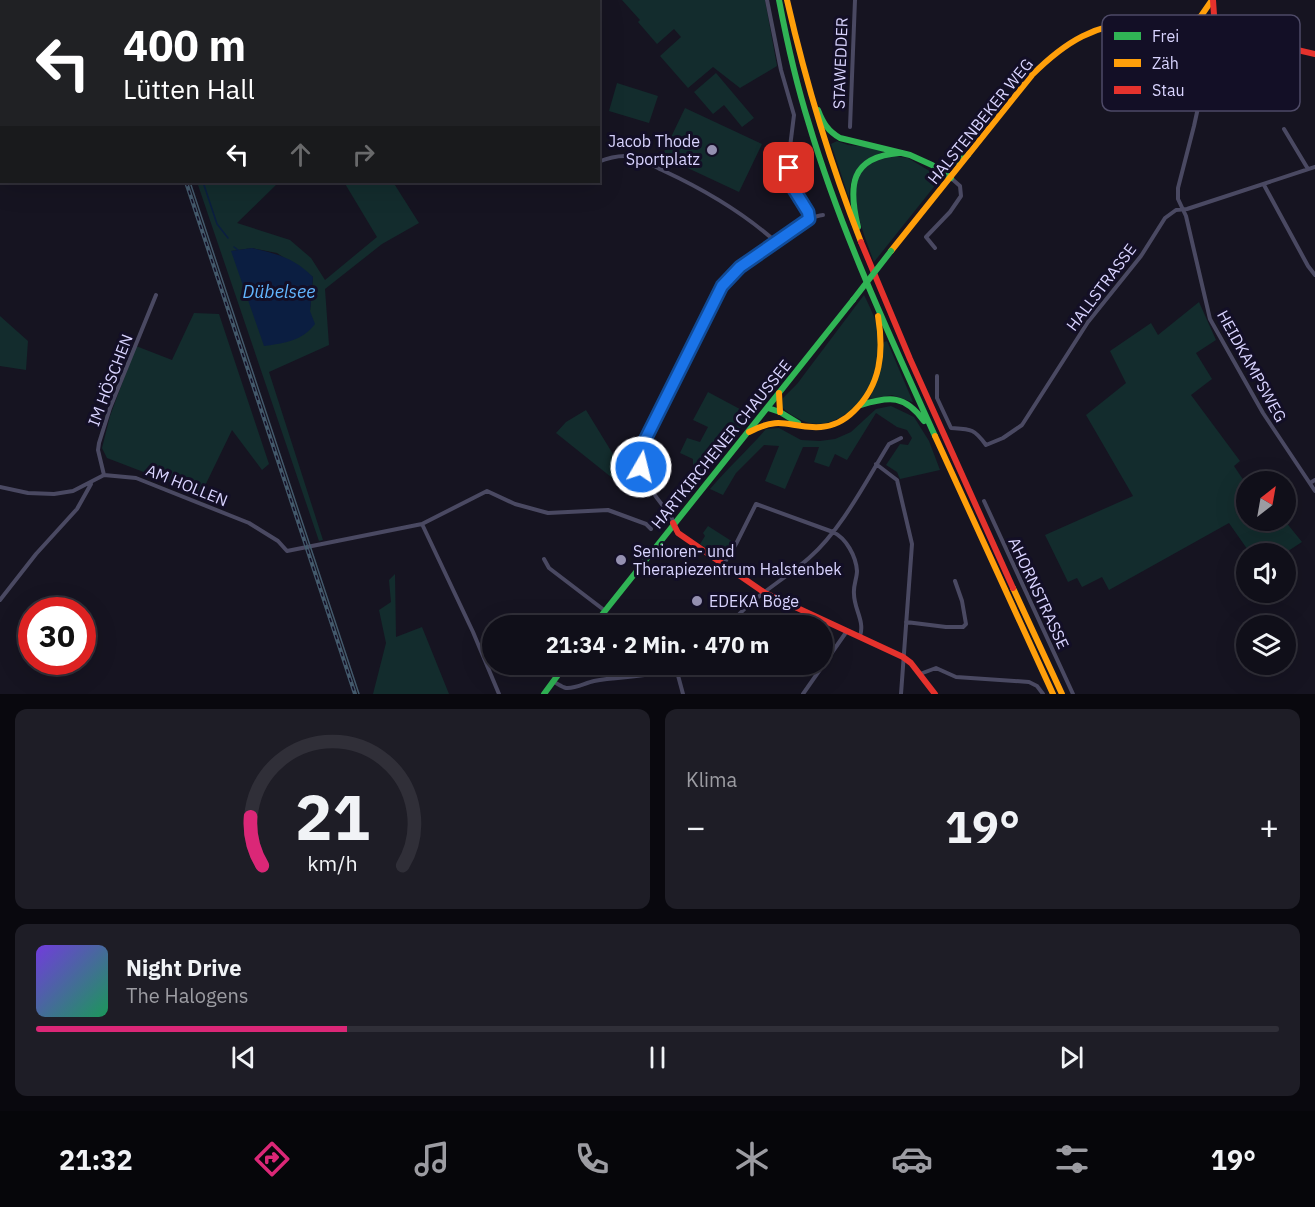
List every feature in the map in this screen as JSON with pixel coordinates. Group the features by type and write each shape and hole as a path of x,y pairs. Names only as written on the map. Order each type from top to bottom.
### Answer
{"main road":[{"path":"779,0 794,70 813,139 842,222 874,300 995,572 1053,694"},
{"path":"788,0 803,72 834,174 866,258 1003,569 1062,694"},
{"path":"1202,15 1212,0"},
{"path":"1212,0 1214,15"},
{"name":"HALSTENBEKER WEG","path":"869,279 1042,65 1054,53 1077,37 1102,27"},
{"name":"HALSTENBEKER WEG","path":"1300,50 1315,54"},
{"path":"803,72 822,122 834,135 849,142 886,147 907,153 951,178"},
{"path":"866,258 852,202 855,179 861,167 877,155 907,153"},
{"path":"935,167 950,165 968,155"},
{"name":"HARTKIRCHENER CHAUSSEE","path":"602,615 869,279"},
{"path":"749,432 767,422 778,421 816,428 831,426 843,420 861,405 875,383 882,355 882,337 874,300"},
{"path":"779,393 780,412"},
{"path":"861,405 888,397 905,402 919,414 938,442"},
{"path":"768,408 780,412 801,425"},
{"path":"768,408 778,421"},
{"path":"673,523 678,533 765,593 903,657 935,694"},
{"path":"544,694 559,675"}],"street":[{"path":"767,0 781,70 794,115 789,162 790,183 808,212 809,219"},
{"name":"STAWEDDER","path":"850,127 855,0"},
{"path":"1196,111 1178,192 1182,208 1187,209 1315,167"},
{"path":"1284,129 1308,170"},
{"path":"600,161 620,156 635,158 727,203 775,241"},
{"path":"935,248 926,237 950,212 961,196 960,186 951,178"},
{"path":"1264,185 1315,275"},
{"name":"HALLSTRASSE","path":"937,376 938,398 951,428 971,429 978,433 986,445 1003,438 1022,425 1088,322 1141,256 1165,218 1182,208"},
{"name":"HEIDKAMPSWEG","path":"1182,208 1186,216 1210,319 1263,413 1315,491"},
{"path":"673,523 671,514 664,508 645,480 640,460 642,445 722,286 734,272 775,241 809,219 823,215"},
{"name":"IM HÖSCHEN","path":"104,475 98,450 99,443 110,408 156,295"},
{"path":"738,615 754,599 765,593 773,583 809,558 833,531 889,444 901,438"},
{"path":"876,464 894,476 899,485 912,544 901,694"},
{"path":"0,487 28,493 54,494 73,491 104,475"},
{"name":"AM HOLLEN","path":"104,475 136,478 249,523 278,541 288,551 422,524"},
{"path":"1310,483 1315,480"},
{"path":"0,600 36,554 77,509 91,483"},
{"path":"499,694 473,632 422,524 487,491 515,504 548,513 608,510 646,524 651,529"},
{"name":"AHORNSTRASSE","path":"984,501 1073,694"},
{"path":"723,566 756,504 833,531 848,544 857,569 854,595 862,626 860,636"},
{"path":"544,559 549,568 605,611"},
{"path":"906,622 963,627 966,624 965,614 955,581"},
{"path":"803,694 847,630"},
{"path":"920,674 936,668 956,677 1029,682 1038,686 1043,694"},
{"path":"554,682 570,688 590,682 648,675"},
{"path":"678,675 684,694"}],"green space":[{"path":"622,0 765,0 777,66 740,88 713,67 688,88 660,56 681,37 674,29 657,44"},
{"path":"716,73 754,118 742,127 724,105 713,114 694,92"},
{"path":"617,83 658,96 649,123 609,111"},
{"name":"Jacob Thode Sportplatz","path":"685,108 762,144 739,192 662,156"},
{"path":"837,141 848,145 887,149 865,163 855,173 849,198 831,144"},
{"path":"894,156 908,158 941,178 874,262 857,207 858,178 865,167 876,159"},
{"path":"197,183 278,183 237,223 290,240 311,258 325,280 377,237 345,183 394,183 419,223 382,244 325,289 329,345 269,372 323,540 319,541","holes":["252,248 277,253 313,277 310,311 232,251"]},
{"path":"864,295 879,334 879,354 871,386 856,405 836,420 813,424 788,413 782,407 783,398 797,384"},
{"path":"1199,302 1216,340 1196,353 1212,379 1191,395 1240,461 1234,466 1237,471 1236,531 1293,531 1302,542 1296,546 1296,543 1243,543 1229,523 1109,590 1102,577 1082,587 1077,578 1068,582 1045,535 1133,496 1086,415 1126,383 1110,351 1151,323 1158,335"},
{"path":"194,313 219,314 269,464 262,470 232,430 201,494 107,458 102,448 110,416 136,346 172,360"},
{"path":"0,316 28,341 26,370 0,366"},
{"path":"887,341 913,402 892,395 870,399 884,342"},
{"path":"708,392 751,415 693,485 693,459 680,453 687,438 700,442 708,427 693,420"},
{"path":"891,406 914,417 929,441 940,470 900,479 897,472 886,465 900,444 908,445 912,438 907,430 897,427 876,413 847,460 835,454 829,467 814,462 819,447 803,447 785,489 765,481 779,446 764,445 736,473 723,495 710,489 766,429 779,428 801,440 835,439 851,432 876,409"},
{"path":"586,410 616,459 631,493 556,433 566,422"},
{"path":"708,526 733,542 723,560 700,544"},
{"path":"395,574 396,637 422,627 449,694 373,694 386,643 379,610 391,602 389,580"}],"water":[{"name":"Dübelsee","path":"252,248 285,258 299,265 313,277 310,311 315,324 299,338 264,346 231,251"}],"waterway":[{"path":"203,183 217,224 228,238"},
{"path":"234,247 238,250"}],"tram line":[{"path":"190,183 359,694"}],"railway":[{"path":"186,183 355,694"}],"traffic: fast":[{"path":"779,0 800,93 836,204 867,282 935,436"},
{"path":"818,110 826,126 840,138 910,155 932,165 951,178"},
{"path":"858,227 853,199 856,176 871,160 899,153"},
{"path":"935,167 950,165 968,155"},
{"path":"853,300 891,251"},
{"path":"602,615 853,300"},
{"path":"861,405 880,400 896,400 910,406 924,421"},
{"path":"768,408 798,423"},
{"path":"544,694 558,675"}],"traffic: slow":[{"path":"787,0 819,122 861,242"},
{"path":"1202,15 1212,0"},
{"path":"891,251 1032,75 1069,44 1102,28"},
{"path":"749,432 778,423 810,427 826,426 839,422 851,414 863,401 875,379 881,342 878,316"},
{"path":"779,393 780,412"},
{"path":"935,436 1053,694"},
{"path":"1013,588 1062,694"}],"traffic: jam":[{"path":"1213,0 1214,15"},
{"path":"1300,51 1315,54"},
{"path":"861,242 910,359 1013,588"},
{"path":"673,523 678,533 765,593 903,657 911,663 935,694"}],"place":[{"name":"Jacob Thode Sportplatz","path":"712,150"},
{"name":"Senioren- und Therapiezentrum Halstenbek","path":"621,560"},
{"name":"EDEKA Böge","path":"697,601"}],"route":[{"path":"641,467 640,453 645,440 728,277 775,241 809,219 808,212 790,183 789,168"}]}
